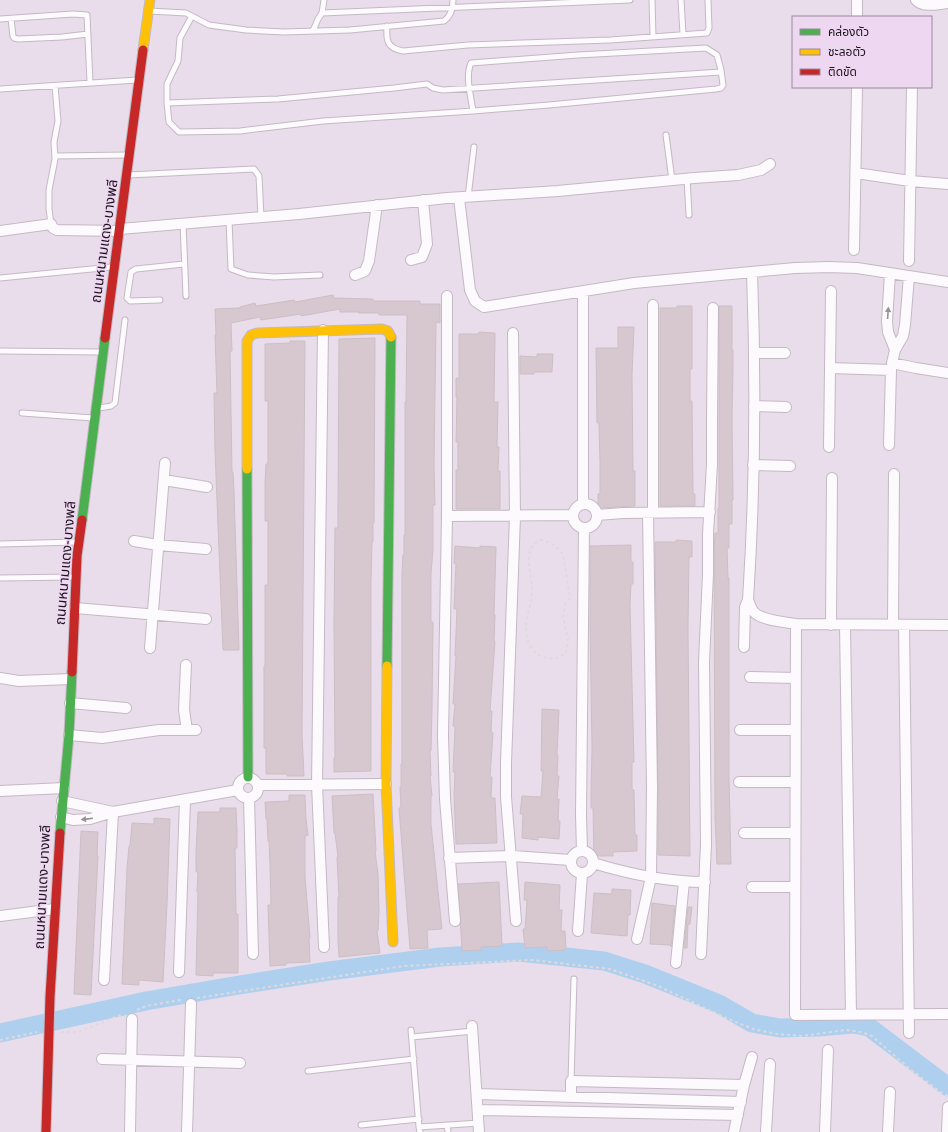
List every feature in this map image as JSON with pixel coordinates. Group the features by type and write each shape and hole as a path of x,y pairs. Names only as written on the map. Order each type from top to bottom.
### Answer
{"street":[{"name":"ถนนหนามแดง-บางพลี","path":"46,1132 50,997 60,817 69,735 79,542 150,0"},
{"path":"857,16 858,0"},
{"path":"916,0 920,4 948,3"},
{"path":"854,250 857,88"},
{"path":"909,261 912,88"},
{"path":"0,231 51,224 53,228 57,230 120,230 422,200 558,191 687,178 738,175 761,170 770,164"},
{"path":"856,173 910,181 948,184"},
{"path":"463,197 470,290 474,301 484,307 674,278 829,266 858,268 948,282"},
{"path":"411,260 422,257 427,244 422,200"},
{"path":"355,276 365,271 369,261 377,205"},
{"path":"744,647 745,607 748,600 753,465 755,353 752,272"},
{"path":"890,274 888,332 895,350"},
{"path":"889,445 892,366 895,350 902,336 905,325 909,276"},
{"path":"829,447 831,290"},
{"path":"583,291 584,503"},
{"path":"447,296 447,516 443,736 445,799 455,921"},
{"path":"637,939 651,877 652,788 650,513 653,305"},
{"path":"701,954 706,836 704,662 712,464 713,308"},
{"path":"248,777 247,340 251,335 257,333 382,329 388,331 391,336 386,784 393,942"},
{"path":"323,330 317,785 324,946"},
{"path":"513,333 515,516 506,797 512,856 516,921"},
{"path":"755,353 785,353"},
{"path":"830,368 892,366 948,372"},
{"path":"754,406 786,406"},
{"path":"150,648 165,463"},
{"path":"753,465 790,466"},
{"path":"894,474 894,625"},
{"path":"831,625 832,478"},
{"path":"164,480 207,487"},
{"path":"584,503 593,506 597,515 592,526 584,528 575,523 572,515 575,508 584,503"},
{"path":"597,515 710,512"},
{"path":"447,516 572,515"},
{"path":"582,850 581,807 584,528"},
{"path":"134,541 158,545 206,549"},
{"path":"748,600 754,612 758,616 796,624 948,625"},
{"path":"75,608 206,618"},
{"path":"796,624 795,1015 948,1014"},
{"path":"845,625 851,1015"},
{"path":"904,625 909,1033"},
{"path":"69,735 102,738 159,730 192,730 184,710 186,665"},
{"path":"750,677 796,678"},
{"path":"0,678 19,681 72,679"},
{"path":"70,704 126,708"},
{"path":"740,730 795,730"},
{"path":"248,777 253,779 258,785 257,792 253,797 249,798 241,795 238,790 242,779 248,777"},
{"path":"739,782 795,782"},
{"path":"258,785 386,784"},
{"path":"0,791 64,788"},
{"path":"60,817 73,820 90,819 113,812 238,790"},
{"path":"249,798 253,954"},
{"path":"179,972 185,800"},
{"path":"62,801 113,812"},
{"path":"104,980 113,812"},
{"path":"744,833 795,833"},
{"path":"582,850 592,856 593,863 591,869 582,874 573,870 571,867 573,854 582,850"},
{"path":"449,858 512,856 571,860"},
{"path":"593,863 620,871 651,877 684,882 705,882"},
{"path":"578,930 582,874"},
{"path":"676,963 684,882"},
{"path":"752,887 795,887"},
{"path":"0,916 55,909"},
{"path":"187,1132 190,1001"},
{"path":"129,1015 132,1061 130,1132"},
{"path":"472,1028 479,1127"},
{"path":"825,1132 828,1050"},
{"path":"734,1132 744,1085 752,1057"},
{"path":"102,1059 240,1063"},
{"path":"766,1132 770,1064"},
{"path":"571,1097 571,1081 744,1085"},
{"path":"888,1132 890,1092"},
{"path":"477,1094 741,1102"},
{"path":"947,1132 948,1107"},
{"path":"478,1110 738,1115"}],"lane":[{"path":"313,31 322,13 324,0"},
{"path":"149,11 186,13 209,25 246,30 284,32 350,30 444,21 448,18 453,7 453,0"},
{"path":"322,13 630,0"},
{"path":"652,0 654,36"},
{"path":"682,0 683,34"},
{"path":"387,26 390,46 394,50 403,51 468,45 610,40 707,33 710,28 708,0"},
{"path":"0,19 73,14 87,15 90,83"},
{"path":"192,16 180,38 178,61 167,84 169,122 179,132 240,131 323,121 473,111 549,105 716,90 721,88 723,85 717,55 706,48 471,63 469,68 473,111"},
{"path":"11,18 13,36 14,38 18,39 88,34"},
{"path":"167,103 278,99 427,84 433,88 443,90 470,89 721,72"},
{"path":"0,89 140,80"},
{"path":"51,224 49,190 54,167 54,142 58,120 55,86"},
{"path":"666,135 672,180"},
{"path":"463,197 474,147"},
{"path":"55,156 130,155"},
{"path":"127,175 254,169 259,176 261,217"},
{"path":"687,178 689,215"},
{"path":"229,220 231,269 248,275 274,277 320,275"},
{"path":"183,223 186,296"},
{"path":"160,300 130,301 127,298 131,272 136,270 184,264"},
{"path":"0,278 114,267"},
{"path":"96,408 111,406 115,403 125,320"},
{"path":"0,351 104,352"},
{"path":"22,413 95,418"},
{"path":"0,544 79,542"},
{"path":"0,578 76,577"},
{"path":"571,1081 574,978"},
{"path":"412,1037 472,1028"},
{"path":"411,1030 419,1130 447,1126 479,1127"},
{"path":"308,1071 414,1059"},
{"path":"361,1125 419,1119"},
{"path":"447,1126 448,1132"}],"path":[{"path":"540,540 546,540 559,549 563,555 570,597 565,605 563,617 568,640 566,653 560,657 550,659 538,655 533,650 528,642 525,629 532,589 528,557 532,546 535,542 540,540"},
{"path":"0,1040 49,1030 78,1032 129,1015 146,1006 190,1001 404,966 533,960 610,969 658,986 753,1029 778,1034 802,1036 846,1030 861,1032 872,1036 910,1069 943,1094 948,1096"}],"building":[{"path":"333,295 334,298 373,299 373,301 420,301 420,304 440,304 440,323 436,322 434,465 435,505 433,505 433,550 431,573 431,622 433,622 430,776 432,796 431,824 442,929 427,930 428,948 410,949 399,808 401,808 400,787 402,764 402,574 405,535 405,402 407,315 379,315 379,313 340,312 340,309 301,316 301,314 261,320 260,317 231,323 232,472 234,492 239,650 223,650 215,451 214,393 217,393 215,309 240,308 255,303 256,306 294,300 295,302"},
{"path":"677,306 692,306 692,369 690,369 690,401 692,401 693,494 695,494 695,506 660,506 660,308 677,308"},
{"path":"719,306 732,306 733,350 733,500 732,524 729,524 729,548 727,548 729,578 729,778 731,864 717,864 715,817 714,554 715,533 718,533 719,508"},
{"path":"618,327 634,327 632,375 635,506 598,508 598,494 600,494 600,463 599,423 597,423 596,348 618,348"},
{"path":"479,332 495,333 494,402 498,402 497,447 499,447 498,471 500,471 500,509 456,509 458,442 456,442 456,378 459,379 459,334 479,334"},
{"path":"375,338 374,523 371,581 371,771 334,772 335,528 338,528 339,339"},
{"path":"290,341 305,341 302,734 304,776 266,774 266,748 264,748 265,585 268,585 268,521 265,521 265,484 266,464 268,464 268,401 265,401 265,344 290,343"},
{"path":"537,354 553,354 552,372 520,374 520,356 537,357"},
{"path":"676,540 692,541 692,557 689,557 688,627 690,856 658,855 655,542 676,542"},
{"path":"631,545 633,584 631,584 630,605 634,762 632,762 632,790 634,790 635,835 637,835 637,851 613,852 613,856 594,856 593,808 591,808 592,748 590,546"},
{"path":"455,546 480,548 480,546 496,547 494,615 495,641 490,711 492,711 491,732 493,733 490,777 492,777 491,798 495,798 497,843 456,844 454,794 455,772 453,772 455,727 453,726 455,704 453,704 457,609 454,609 456,564 454,563"},
{"path":"542,709 559,710 557,776 559,776 557,799 559,799 559,839 538,837 538,840 522,838 523,814 520,814 522,796 541,797 543,771 541,771"},
{"path":"373,794 375,851 378,874 379,911 377,931 380,953 339,957 338,857 334,833 332,796"},
{"path":"289,795 305,795 308,835 305,836 305,877 310,938 310,962 286,963 286,965 270,966 268,905 271,905 270,864 265,802 289,801"},
{"path":"220,808 236,808 237,848 235,848 236,914 238,914 238,973 213,973 213,976 196,975 198,872 196,872 196,852 198,812 220,812"},
{"path":"154,818 170,819 163,982 139,980 139,985 122,984 127,868 132,823 154,824"},
{"path":"81,831 98,832 91,995 74,994"},
{"path":"499,882 502,946 481,947 481,950 462,951 458,884"},
{"path":"525,882 560,885 559,910 562,910 561,931 565,931 566,950 547,951 547,947 525,948 523,929 525,929 527,900 524,900"},
{"path":"612,889 631,890 627,936 591,933 594,893 612,894"},
{"path":"652,903 675,906 671,947 671,945 650,944"},
{"path":"688,907 692,907 690,924 688,924 687,948 684,948"}],"waterway":[{"path":"0,1033 146,1001 233,986 329,971 440,957 518,952 604,961 645,974 719,1004 752,1023 780,1028 853,1024 869,1027 948,1087"}],"traffic: fast":[{"path":"387,666 391,337"},
{"path":"82,520 105,338"},
{"path":"247,469 248,777"},
{"path":"60,833 69,735 72,672"}],"traffic: slow":[{"path":"143,50 150,0"},
{"path":"247,469 247,341 251,335 257,333 382,329 388,331 391,337"},
{"path":"387,666 386,784 393,942"}],"traffic: jam":[{"path":"105,338 143,50"},
{"path":"72,672 77,556 82,520"},
{"path":"46,1132 50,997 60,833"}]}
